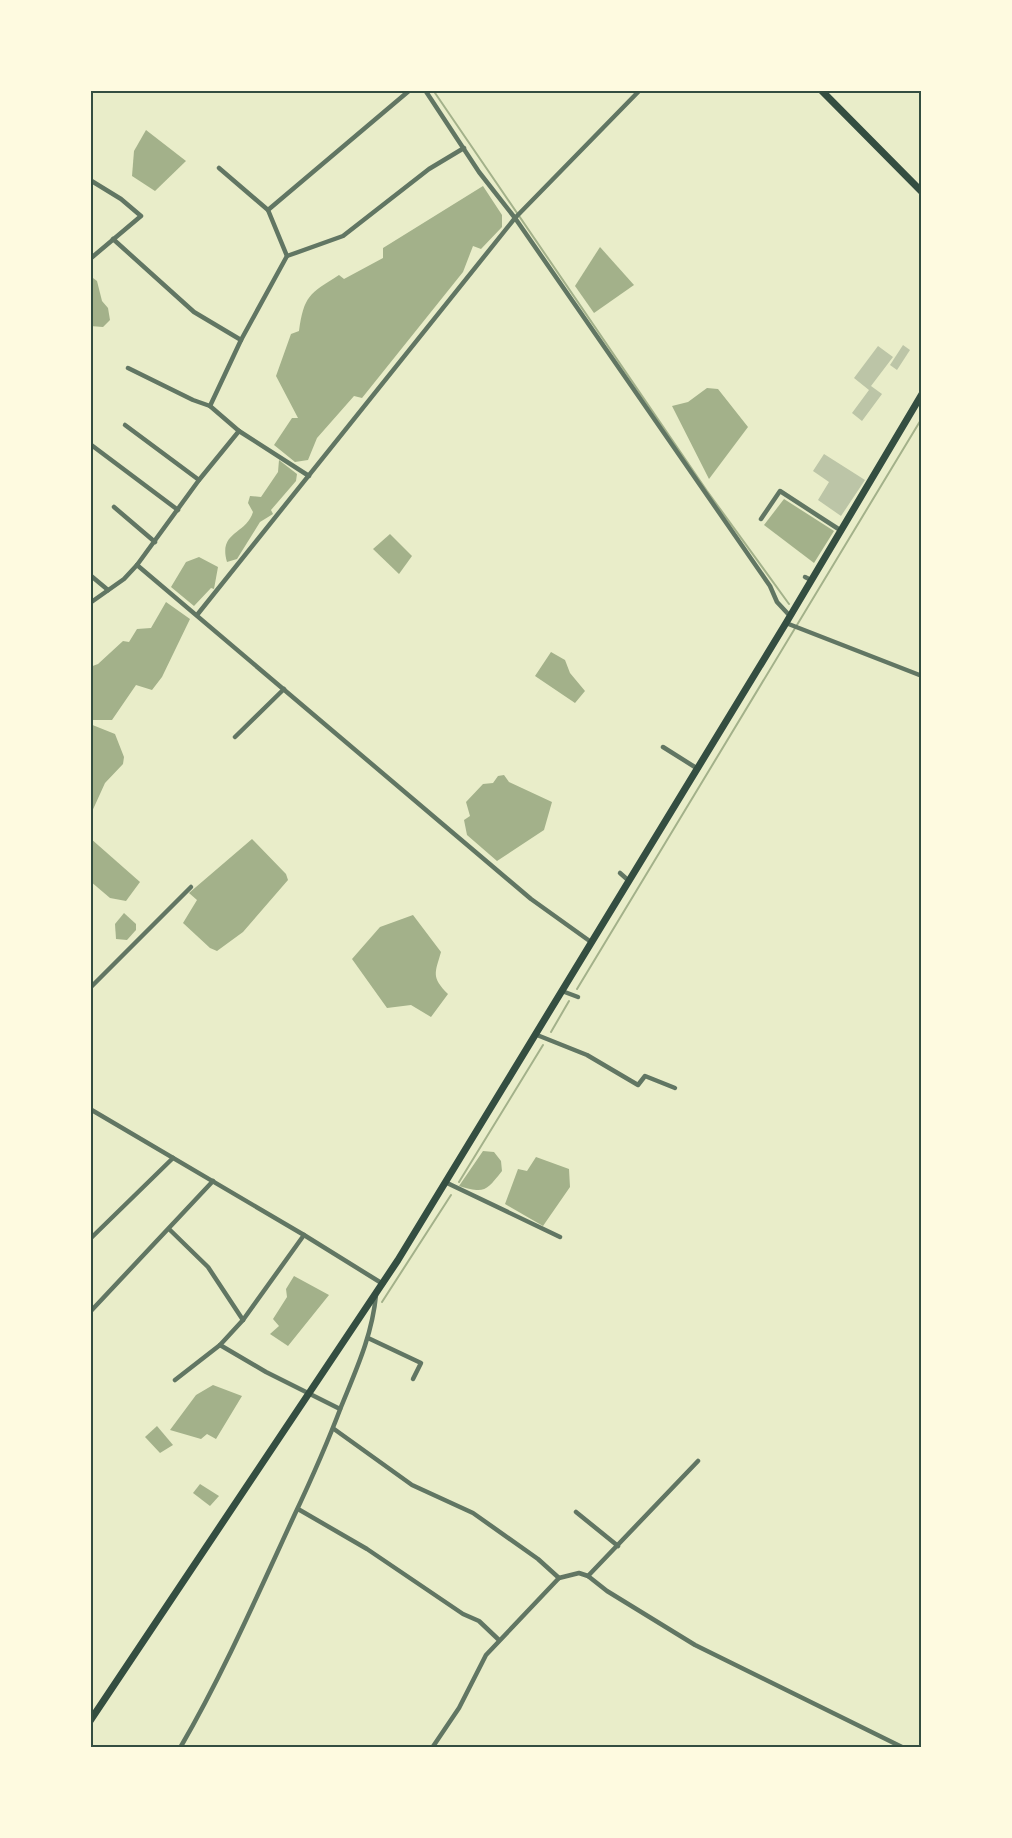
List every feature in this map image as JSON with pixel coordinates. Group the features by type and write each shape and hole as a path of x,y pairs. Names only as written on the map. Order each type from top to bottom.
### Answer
{"main road":[{"path":"821,90 922,192"},
{"path":"90,1721 383,1284 537,1035 591,942 786,623 808,578 840,530 870,475 922,394"}],"street":[{"path":"268,210 410,90"},
{"path":"425,90 770,586 777,602 790,616"},
{"path":"196,615 515,218 640,90"},
{"path":"210,406 241,340 287,256 343,236 429,169 464,148"},
{"path":"219,168 268,210 287,256"},
{"path":"90,180 141,216 90,259"},
{"path":"112,239 194,312 241,340"},
{"path":"128,368 192,400 210,406 239,431 309,476"},
{"path":"125,425 199,480"},
{"path":"90,603 124,579 137,565 199,480 239,431"},
{"path":"90,444 178,510"},
{"path":"761,519 780,491 840,530"},
{"path":"114,507 155,542"},
{"path":"137,565 531,899 591,942"},
{"path":"90,575 108,591"},
{"path":"786,623 922,676"},
{"path":"235,737 284,689"},
{"path":"663,747 698,769"},
{"path":"620,873 629,881"},
{"path":"90,988 191,887"},
{"path":"562,991 578,997"},
{"path":"537,1035 587,1055 638,1085 645,1076 675,1088"},
{"path":"90,1109 383,1284"},
{"path":"90,1239 173,1158"},
{"path":"90,1312 213,1181"},
{"path":"445,1182 560,1237"},
{"path":"169,1229 208,1268 243,1320"},
{"path":"175,1380 220,1345 243,1320 304,1235"},
{"path":"180,1748 203,1707 334,1429 374,1321 376,1294"},
{"path":"368,1338 421,1363 413,1379"},
{"path":"220,1345 266,1372 340,1409"},
{"path":"334,1429 412,1485 473,1513 538,1559 559,1578"},
{"path":"588,1576 698,1461"},
{"path":"298,1509 368,1549 463,1614 479,1621 499,1640"},
{"path":"576,1512 618,1546"},
{"path":"432,1748 459,1708 486,1655 559,1578 571,1574 588,1576 607,1592 695,1646 904,1748"}],"shaded area":[{"path":"146,130 186,161 155,191 132,176 134,151"},
{"path":"483,186 502,215 502,227 481,249 473,246 463,272 362,398 354,396 317,438 308,460 295,462 274,445 292,418 298,418 276,376 291,334 299,331 303,310 310,297 339,275 344,279 383,258 383,248"},
{"path":"600,247 634,285 594,313 575,286"},
{"path":"90,279 97,281 102,301 108,308 110,320 103,327 90,326"},
{"path":"707,388 718,389 748,427 709,479 672,406 688,402"},
{"path":"279,460 297,474 296,481 271,510 273,514 260,522 237,559 227,562 226,544 245,525 253,512 248,503 250,496 261,497 278,472"},
{"path":"784,499 834,531 814,563 764,525"},
{"path":"390,534 412,556 399,574 373,549"},
{"path":"199,557 218,567 214,589 211,588 194,606 171,587 186,562"},
{"path":"166,602 190,619 162,677 152,690 136,685 112,720 91,720 90,667 98,664 123,641 129,642 137,629 151,628"},
{"path":"551,652 565,660 570,673 585,691 575,703 535,676"},
{"path":"90,724 115,734 124,757 123,764 105,783 90,816"},
{"path":"504,775 509,782 552,802 544,830 497,861 467,835 464,820 470,816 466,802 483,784 493,783 498,776"},
{"path":"90,838 140,882 126,901 110,898 90,881"},
{"path":"252,839 286,874 288,880 243,932 217,951 210,948 183,923 197,900 189,893"},
{"path":"124,913 136,924 136,930 127,940 116,939 115,924"},
{"path":"413,915 441,952 436,974 439,983 448,994 431,1017 411,1005 387,1008 352,959 380,927"},
{"path":"483,1151 494,1152 501,1161 502,1171 484,1189 474,1190 459,1186"},
{"path":"536,1157 569,1169 570,1187 543,1226 505,1204 518,1169 527,1171"},
{"path":"294,1276 329,1295 288,1346 270,1334 279,1326 273,1319 287,1297 286,1289"},
{"path":"213,1385 242,1396 216,1439 207,1434 201,1439 170,1430 196,1395"},
{"path":"157,1426 173,1445 160,1453 145,1437"},
{"path":"200,1484 219,1496 210,1506 193,1493"}],"building":[{"path":"903,345 910,350 897,370 890,365"},
{"path":"878,346 893,357 871,386 882,394 862,421 852,413 869,390 854,378"},
{"path":"824,454 865,480 841,516 818,500 829,482 813,471"}],"waterway":[{"path":"433,90 707,491 789,604"},
{"path":"577,989 922,418"},
{"path":"551,1032 569,1001"},
{"path":"459,1182 543,1045"},
{"path":"382,1302 451,1195"}]}
